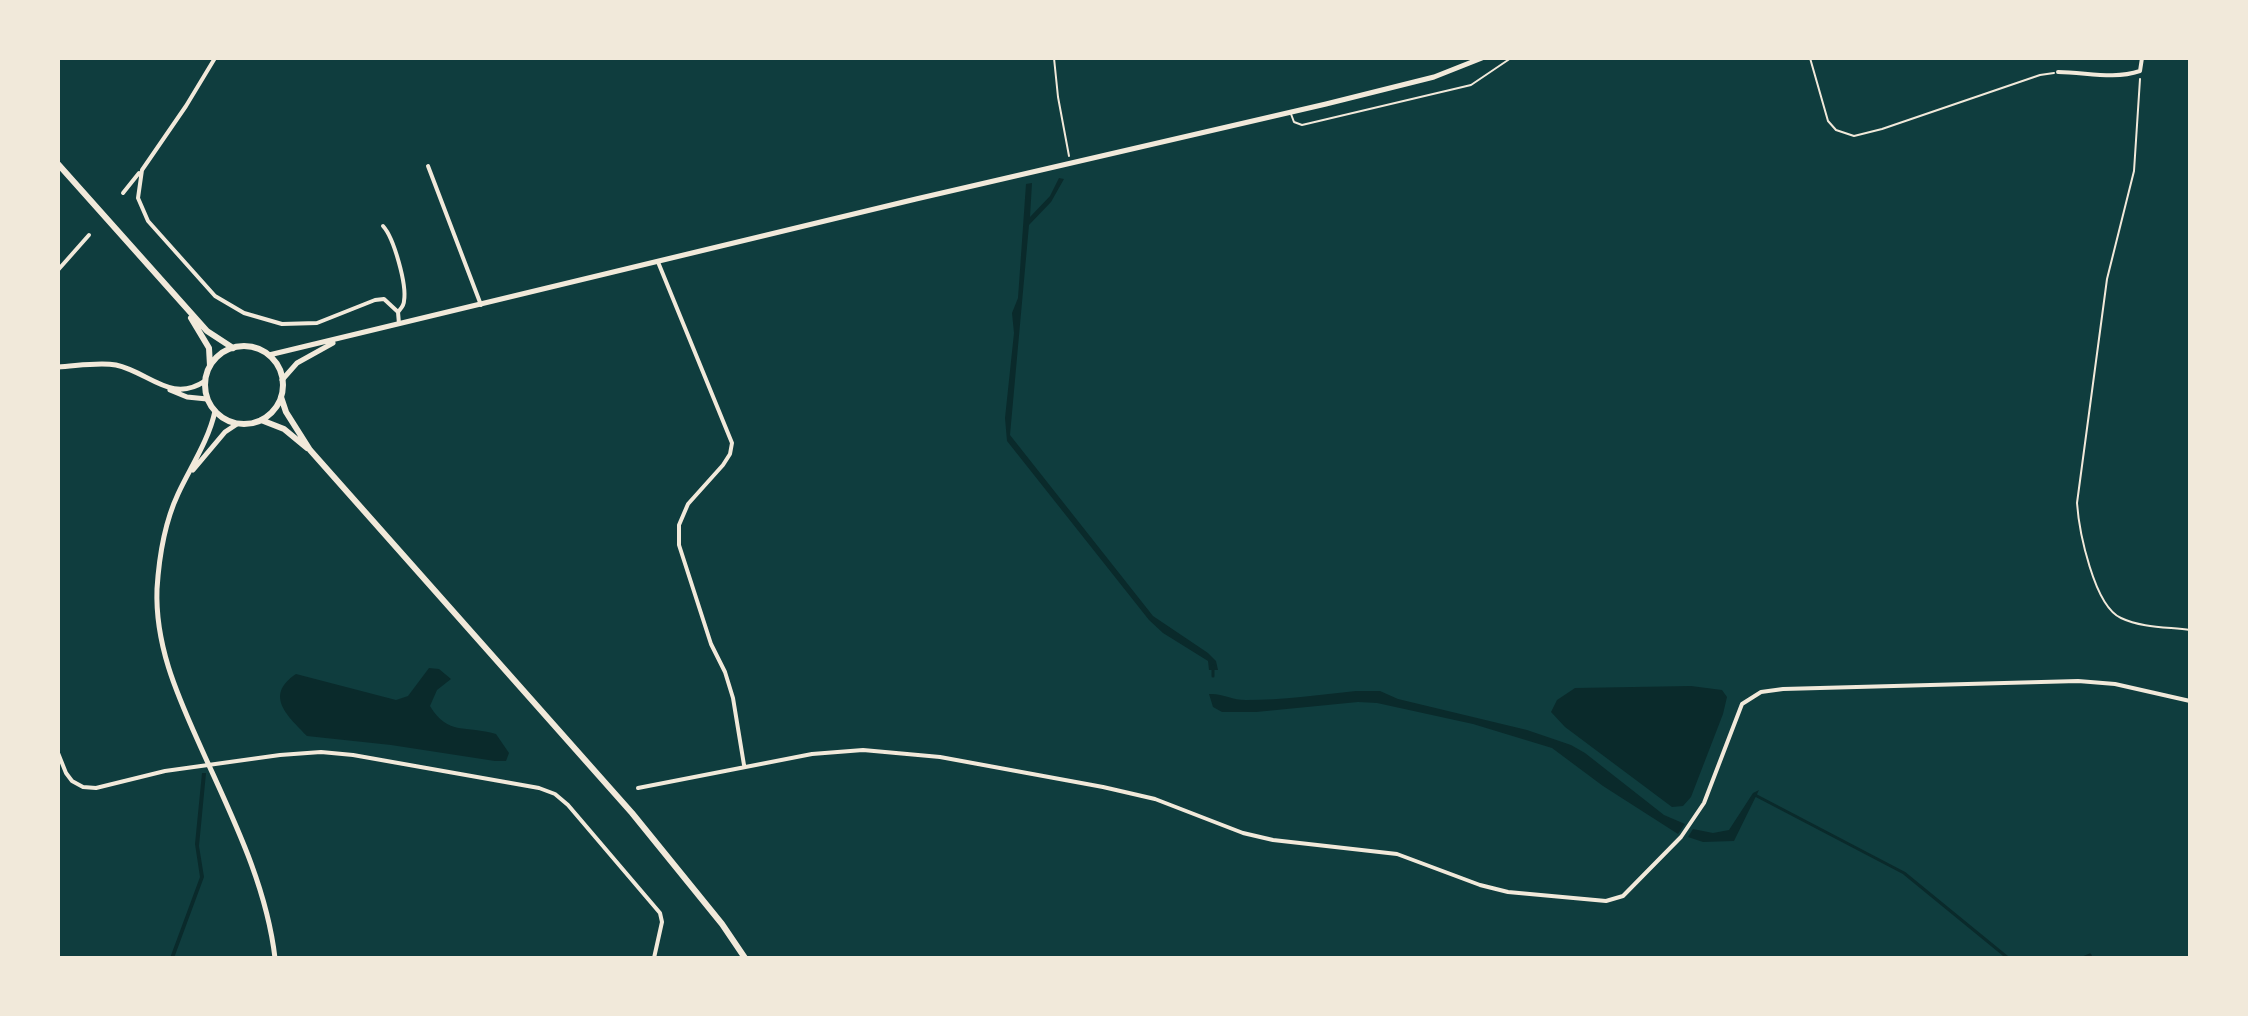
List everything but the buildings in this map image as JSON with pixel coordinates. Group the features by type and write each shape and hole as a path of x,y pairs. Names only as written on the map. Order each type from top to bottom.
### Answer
{"main road":[{"path":"58,164 207,331 233,348"},
{"path":"180,302 209,348 210,366 205,381 207,399 215,411 237,424 261,420 284,429 310,450"},
{"path":"210,366 233,348 246,346 269,355 282,380 281,397 286,412 310,450 632,813 722,924 745,958"},
{"path":"261,420 276,407 281,397"}],"street":[{"path":"123,193 186,106 215,58"},
{"path":"269,355 1434,77 1482,58"},
{"path":"2058,72 2117,76 2140,71 2142,58"},
{"path":"428,166 481,305"},
{"path":"142,170 138,198 148,221 215,296 228,306 282,324 317,323 384,299 398,312"},
{"path":"383,226 394,244 405,300 398,312 399,324"},
{"path":"58,270 89,235"},
{"path":"658,262 732,443 723,465 688,504 679,525 679,545 711,644 725,672 733,698 744,765"},
{"path":"282,380 297,363 341,338"},
{"path":"58,367 119,366 187,397 207,399"},
{"path":"163,386 183,390 205,381"},
{"path":"215,411 212,425 170,513 161,548 157,588 158,624 171,678 254,871 266,910 275,958"},
{"path":"187,477 225,432 237,424"},
{"path":"638,788 812,754 863,750 940,757 1155,799 1243,833 1273,840 1397,854 1480,885 1508,892 1606,901 1623,896 1681,837 1704,803 1742,704 1761,692 2078,681 2115,684 2190,701"},
{"path":"58,753 72,781 83,787 96,788 165,771 321,752 539,788 555,794 568,805 660,913 662,922 654,958"}],"lane":[{"path":"1290,112 1294,122 1302,125 1471,85 1511,58"}],"path":[{"path":"1054,58 1070,165"},
{"path":"1810,58 1828,121 1836,130 1854,136 2040,75 2058,72"},
{"path":"2140,71 2134,171 2107,279 2077,503 2079,532 2103,600 2118,617 2190,630"}],"water":[{"path":"1059,178 1064,179 1051,202 1029,225 1010,435 1153,616 1208,653 1216,661 1218,670 1209,670 1208,661 1163,633 1149,620 1007,441 1005,418 1014,333 1012,313 1018,298 1026,184 1032,183 1030,217 1050,196"},
{"path":"429,668 439,669 451,679 437,690 430,706 437,715 451,726 496,734 509,753 506,761 307,736 287,714 280,698 286,682 296,674 396,700 408,696"},
{"path":"1691,686 1722,690 1727,697 1691,797 1683,806 1672,807 1565,727 1551,712 1557,700 1575,688"},
{"path":"1380,691 1398,699 1527,730 1571,745 1664,815 1685,824 1678,834 1603,786 1552,748 1473,724 1377,703 1358,702 1256,712 1222,712 1213,707 1209,694 1260,700"},
{"path":"202,773 206,773 199,846 204,877 174,958 170,958 200,877 195,844"},
{"path":"1759,790 1734,841 1703,842 1688,837 1693,829 1713,833 1729,830 1753,793"}],"waterway":[{"path":"1213,666 1213,676"},
{"path":"1755,795 1904,873 2008,958"},
{"path":"2083,958 2090,955 2091,958"}]}
